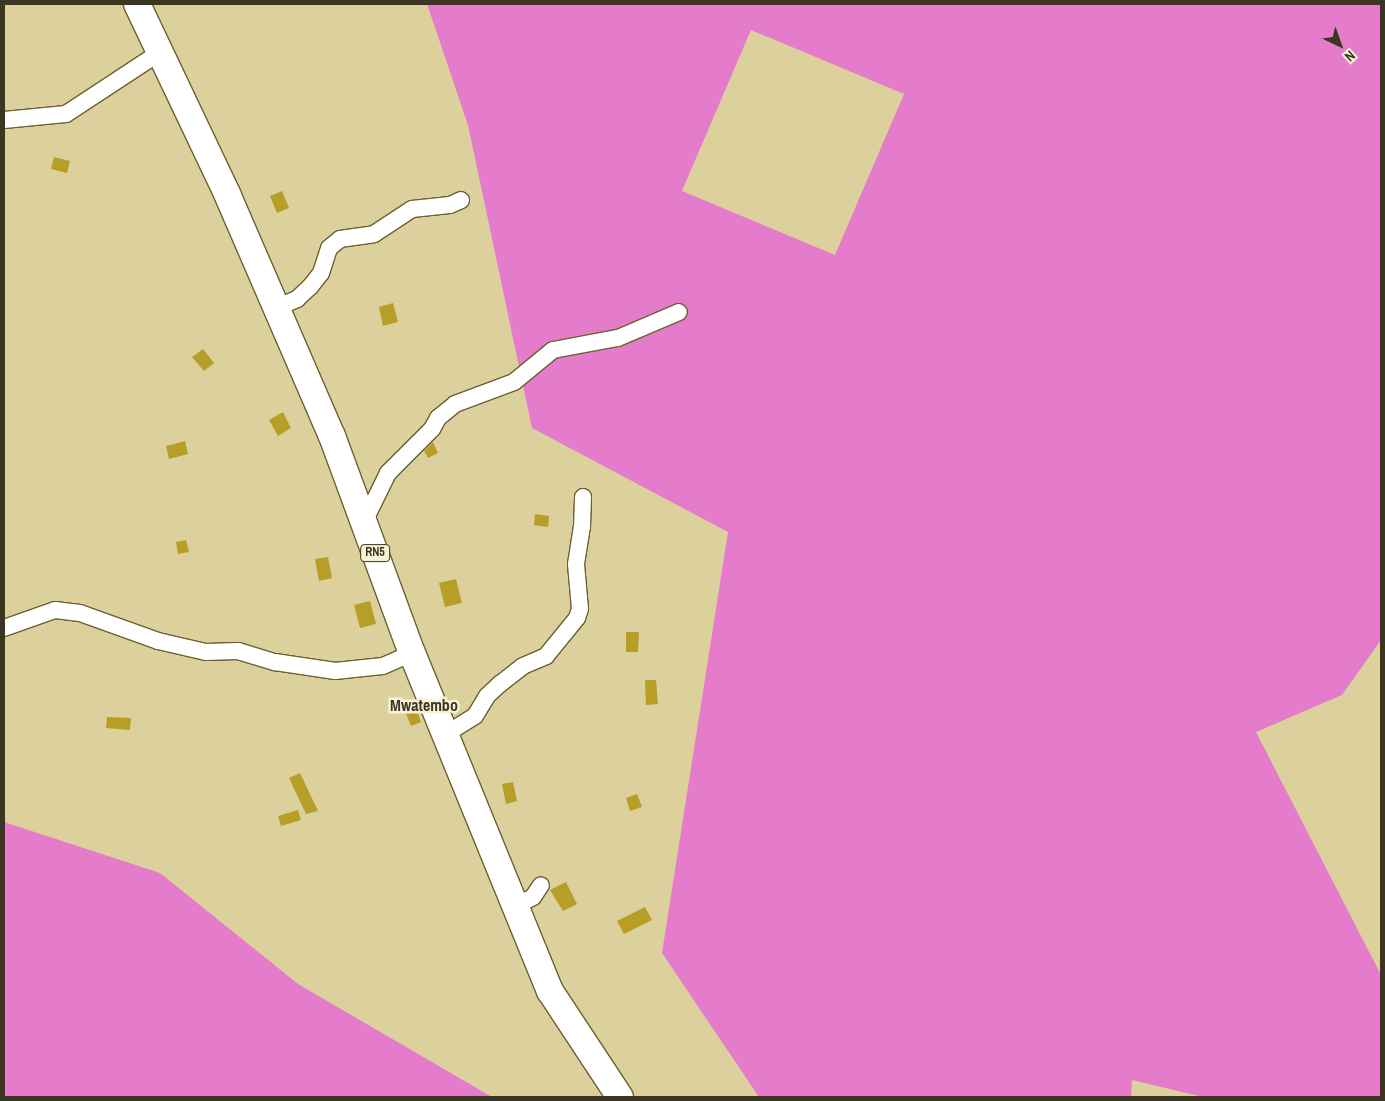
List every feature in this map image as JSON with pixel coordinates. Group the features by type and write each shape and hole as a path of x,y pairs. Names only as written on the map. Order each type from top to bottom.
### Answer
{"highway":[{"name":"RN5","path":"136,4 228,196 332,436 412,653 518,905 550,991 614,1094"}],"street":[{"path":"4,120 66,114 159,53"},
{"path":"275,308 297,299 310,286 321,273 329,248 340,239 374,234 412,209 450,204 461,200"},
{"path":"364,522 388,473 432,429 438,418 455,404 514,382 553,350 618,338 678,312"},
{"path":"446,734 475,716 487,696 500,684 524,666 546,656 577,618 580,608 576,564 582,527 583,497"},
{"path":"4,628 54,610 80,613 119,629 180,647 206,652 238,651 274,662 335,671 383,666 412,653"},
{"path":"518,905 533,897 541,885"}],"shaded area":[{"path":"427,4 1381,4 1381,640 1342,695 1256,732 1381,975 1381,1097 1203,1097 1132,1080 1131,1097 759,1097 662,953 728,532 532,428 468,125","holes":["751,30 904,94 835,255 682,191"]},
{"path":"4,822 160,873 298,984 492,1097 4,1097"}],"building":[{"path":"54,157 70,161 67,173 51,169"},
{"path":"282,191 289,208 277,213 270,196"},
{"path":"393,303 398,322 383,326 379,307"},
{"path":"203,349 214,363 204,371 192,357"},
{"path":"283,412 291,428 278,436 269,420"},
{"path":"185,441 188,454 169,459 166,446"},
{"path":"433,442 438,453 428,458 424,451"},
{"path":"535,514 549,516 548,527 534,525"},
{"path":"186,540 189,552 178,554 176,542"},
{"path":"328,557 332,578 319,581 315,559"},
{"path":"456,579 462,603 445,607 439,583"},
{"path":"370,601 376,624 360,628 354,605"},
{"path":"626,632 639,632 638,652 626,652"},
{"path":"645,680 656,680 658,704 646,705"},
{"path":"414,702 421,722 411,726 403,706"},
{"path":"107,717 131,718 130,730 106,728"},
{"path":"300,773 318,811 306,814 289,778"},
{"path":"513,782 517,801 506,804 502,784"},
{"path":"637,794 642,807 630,811 626,798"},
{"path":"298,810 301,820 281,826 278,816"},
{"path":"566,882 577,904 563,911 550,890"},
{"path":"645,907 652,920 624,934 617,921"}],"district":[{"name":"Mwatembo","path":"424,705"}]}
